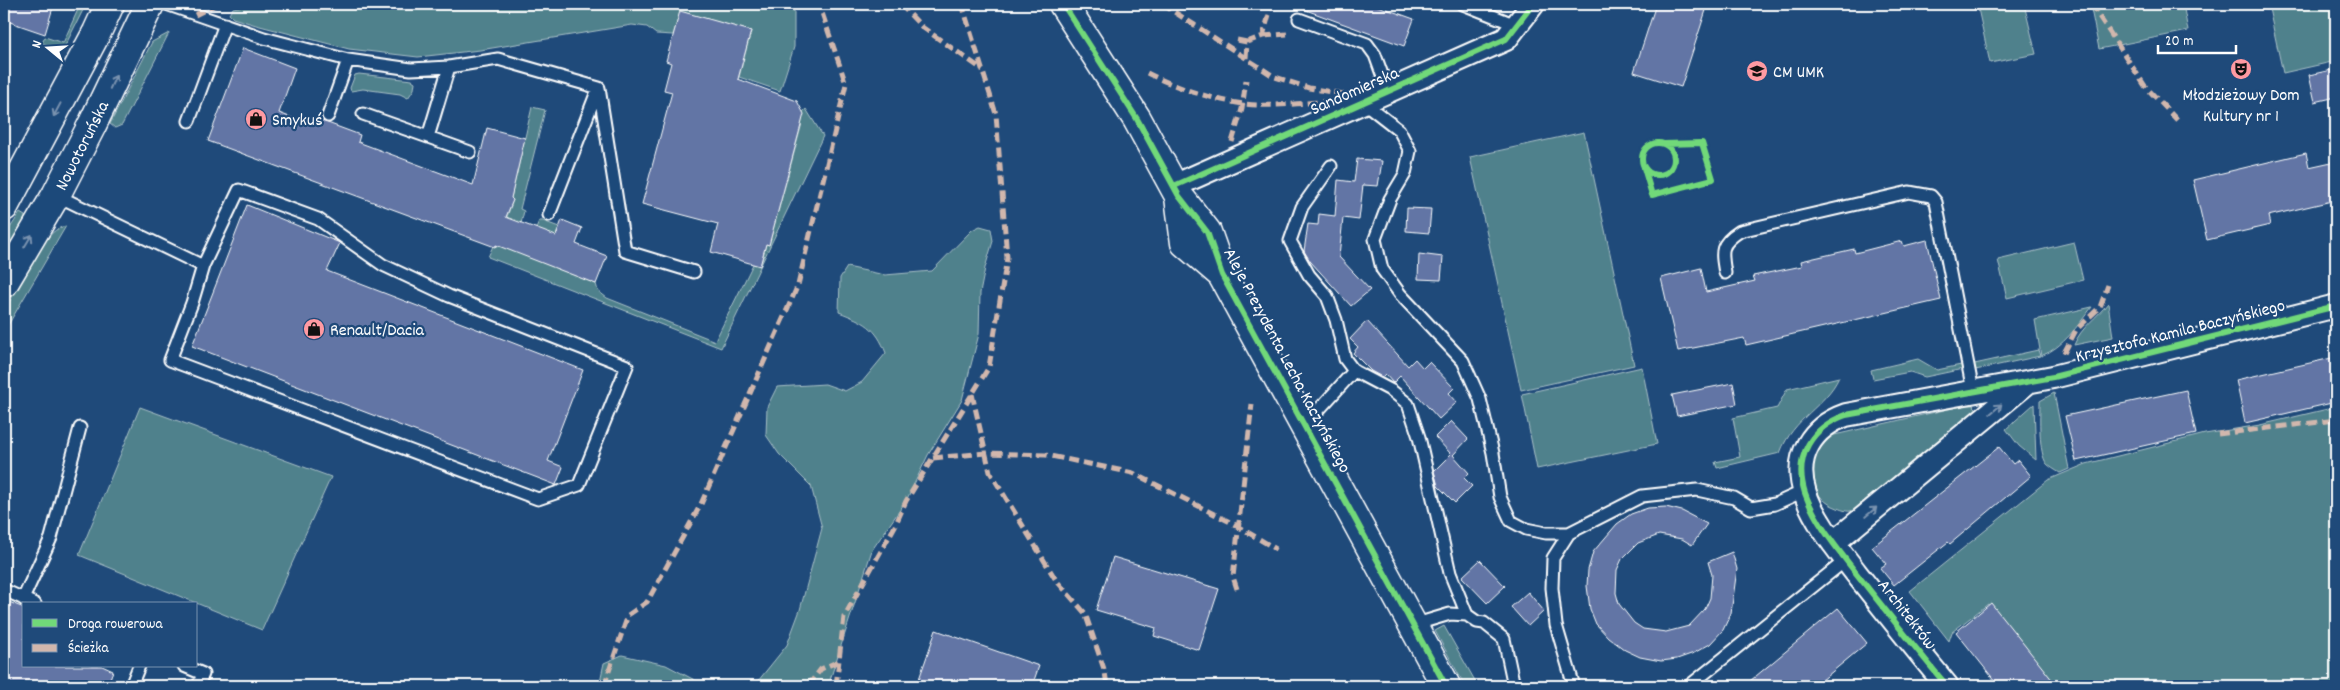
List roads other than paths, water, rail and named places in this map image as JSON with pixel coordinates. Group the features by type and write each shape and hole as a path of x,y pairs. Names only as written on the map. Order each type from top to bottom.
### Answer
{"street":[{"path":"4,207 18,174 98,32 110,4"},
{"name":"Nowotoruńska","path":"4,283 56,195 150,4"},
{"name":"Aleje Prezydenta Lecha Kaczyńskiego","path":"1063,4 1137,119 1176,191 1207,232 1222,275 1446,686"},
{"name":"Sandomierska","path":"1176,191 1363,102 1506,39 1533,4"},
{"name":"Krzysztofa Kamila Baczyńskiego","path":"1840,552 2031,380 2336,306"},
{"path":"1804,491 1802,471 1804,452 1815,432 1830,421 1846,415 2031,380"},
{"name":"Architektów","path":"1804,491 1813,511 1840,552 1904,635 1947,686"}],"lane":[{"path":"166,4 264,38 348,60 411,69 449,67 498,59 599,88"},
{"path":"1463,4 1516,25"},
{"path":"1298,20 1367,44 1375,55 1388,91"},
{"path":"189,121 224,24"},
{"path":"328,116 348,60"},
{"path":"428,137 449,67"},
{"path":"550,215 599,88"},
{"path":"599,88 625,251 694,272"},
{"path":"1363,102 1400,130 1410,151 1405,174 1387,205 1376,239 1382,269 1400,294 1463,362 1480,400 1493,453 1500,497 1511,520 1526,529 1546,533 1569,533 1642,496 1697,490 1734,498 1751,508 1775,504 1804,491"},
{"path":"363,114 470,152"},
{"path":"1331,166 1302,207 1290,241 1310,275 1327,296 1336,320 1345,358 1354,372 1392,390 1408,404 1419,437 1450,573 1467,615"},
{"path":"239,190 318,219 384,265 450,296 627,366 579,485 538,499 170,360 192,303 203,266 239,190"},
{"path":"1725,273 1723,246 1728,239 1740,231 1909,192 1931,196 1936,202 1973,391"},
{"path":"56,195 203,266"},
{"path":"1304,426 1354,372"},
{"path":"23,599 51,538 80,428"},
{"path":"1569,533 1553,558 1552,588 1556,626 1573,682"},
{"path":"1689,686 1840,552"},
{"path":"4,590 30,602"},
{"path":"1413,625 1450,614 1467,615 1477,622 1484,623 1504,638 1514,686"},
{"path":"131,686 138,668"},
{"path":"189,668 203,674 198,686"}],"place":[{"name":"Młodzieżowy Dom Kultury nr 1","path":"2241,69"},
{"name":"CM UMK","path":"1757,71"},
{"name":"Smykuś","path":"256,119"},
{"name":"Renault/Dacia","path":"314,329"}]}
